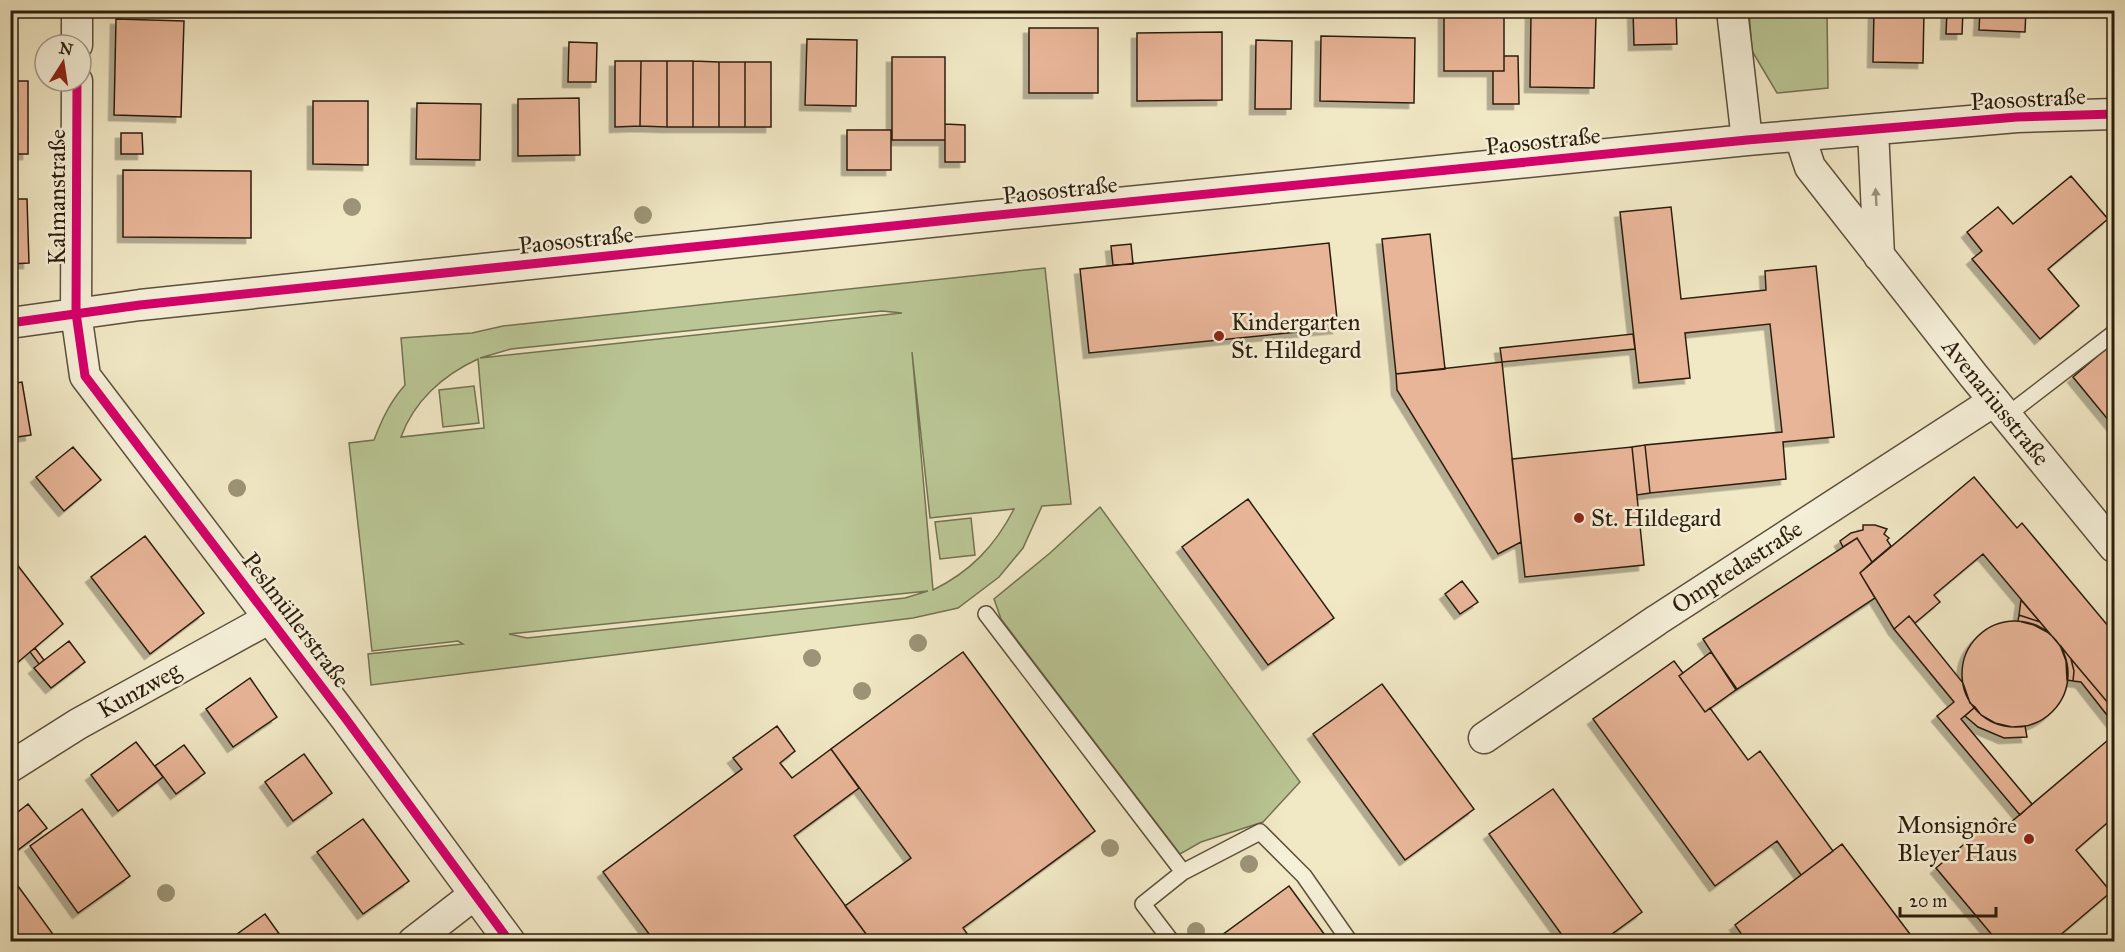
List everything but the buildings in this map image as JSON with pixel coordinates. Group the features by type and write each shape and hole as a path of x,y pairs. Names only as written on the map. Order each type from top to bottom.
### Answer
{"street":[{"path":"77,10 77,33"},
{"path":"1732,10 1747,140"},
{"name":"Kalmanstraße","path":"76,313 77,93"},
{"name":"Paosostraße","path":"10,323 76,313 931,222 1747,140 2017,117 2115,114"},
{"path":"1873,130 1879,256"},
{"name":"Avenariusstraße","path":"1800,136 1810,167 2000,408 2115,547"},
{"name":"Peslmüllerstraße","path":"76,313 85,376 270,618 510,942"},
{"name":"Omptedastraße","path":"1484,738 1657,620 2000,408"},
{"name":"Kunzweg","path":"10,767 78,724 270,618"},
{"path":"412,942 474,894"}],"lane":[{"path":"2000,408 2115,333"},
{"path":"986,614 1184,872"},
{"path":"1172,942 1143,904 1184,872 1260,832 1304,876 1350,942"}],"green space":[{"path":"1749,11 1827,11 1828,88 1777,93 1752,51"},
{"path":"1045,268 1071,504 1042,506 1023,548 999,577 958,608 913,618 371,685 368,654 463,644 458,641 372,651 349,443 374,440 387,411 405,385 401,338 472,333 503,326","holes":["882,311 902,313 480,358 511,349","912,352 930,518 1014,509 999,535 980,557 959,575 933,590","478,359 484,428 401,437 414,412 431,390 465,365","928,591 905,598 527,638 509,634"]},
{"path":"474,386 479,423 443,427 439,390"},
{"path":"1100,507 1300,782 1263,822 1201,842 1180,854 1001,619 994,599 1050,553"},
{"path":"971,518 975,555 940,559 935,522"}],"cycle path":[{"path":"77,93 76,313 85,376 346,719 510,942"},
{"path":"10,323 140,305 978,217 1747,140 2017,117 2114,114"}],"place":[{"name":"Kindergarten St. Hildegard","path":"1219,336"},
{"name":"St. Hildegard","path":"1579,518"},
{"name":"Monsignore Bleyer Haus","path":"2029,839"}]}
